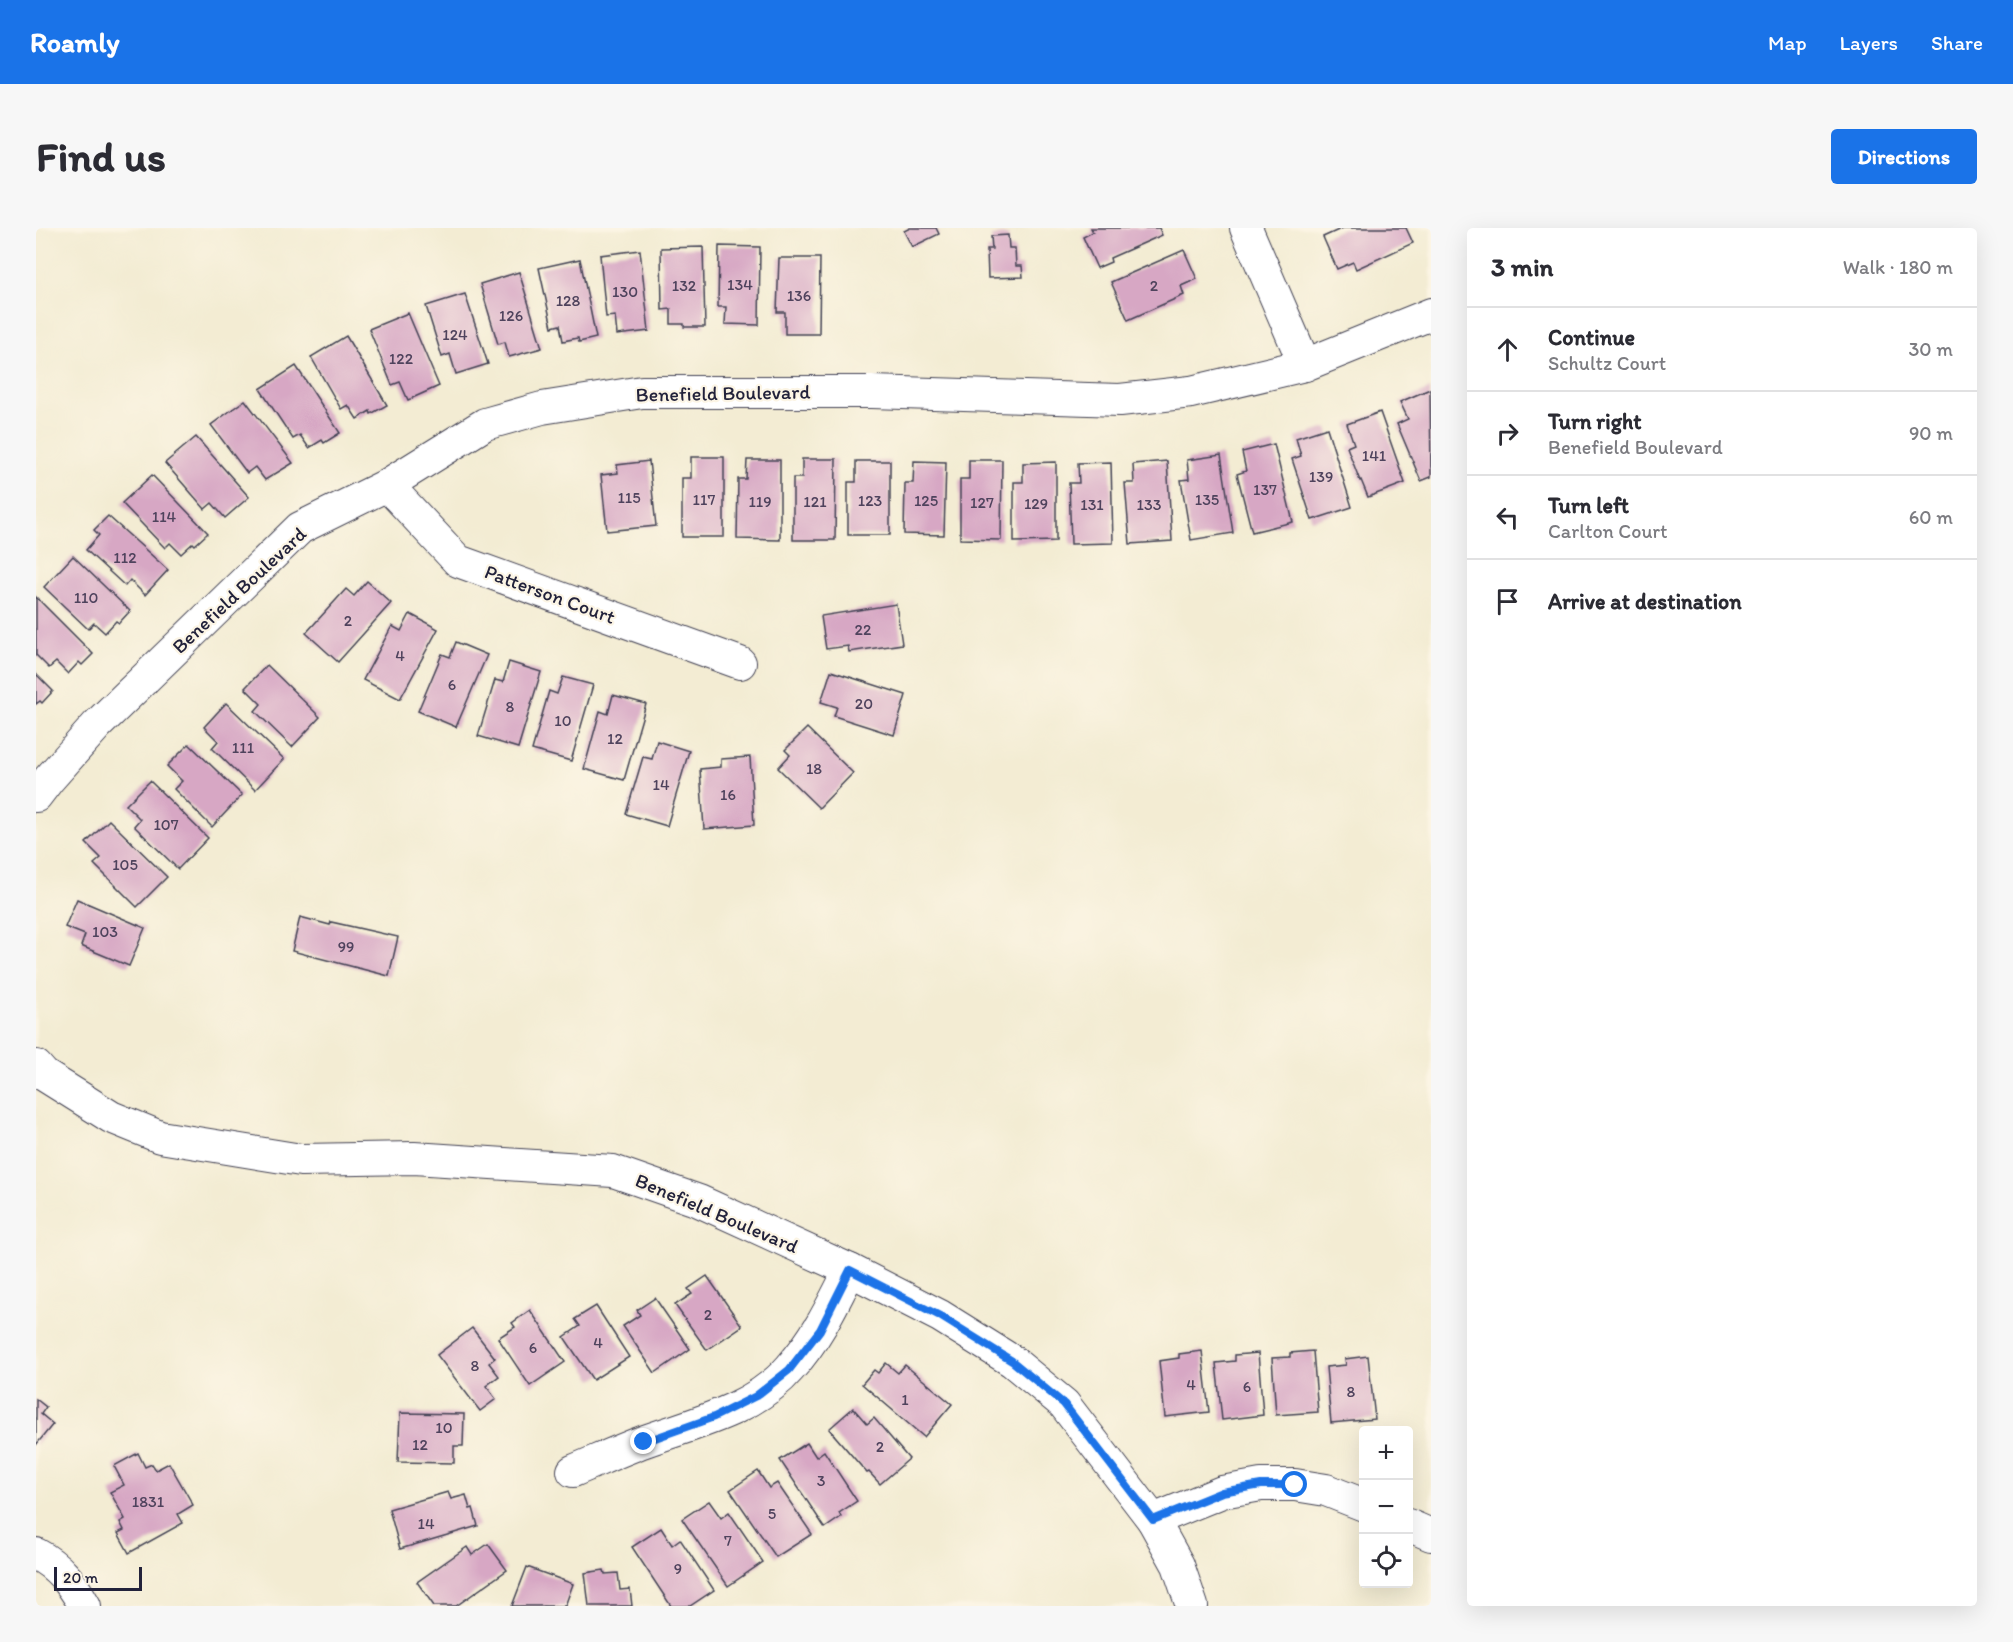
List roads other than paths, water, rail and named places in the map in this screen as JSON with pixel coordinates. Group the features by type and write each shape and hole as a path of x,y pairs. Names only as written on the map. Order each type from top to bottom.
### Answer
{"street":[{"path":"1246,228 1305,365"},
{"name":"Benefield Boulevard","path":"36,796 97,725 300,528 387,485 485,424 542,408 642,392 872,392 1120,400 1191,392 1305,365 1431,314"},
{"name":"Patterson Court","path":"387,485 458,561 740,663"},
{"name":"Benefield Boulevard","path":"36,1066 45,1075 111,1117 160,1137 301,1160 414,1158 613,1171 699,1201 850,1270 940,1316 1012,1361 1064,1404 1153,1520 1178,1565 1192,1606"},
{"path":"573,1471 714,1417 756,1396 789,1370 820,1330 850,1270"},
{"path":"1153,1520 1222,1492 1261,1485 1295,1485 1326,1490 1359,1503"},
{"path":"1413,1527 1431,1535"},
{"path":"36,1554 47,1559 72,1583 85,1606"}]}
